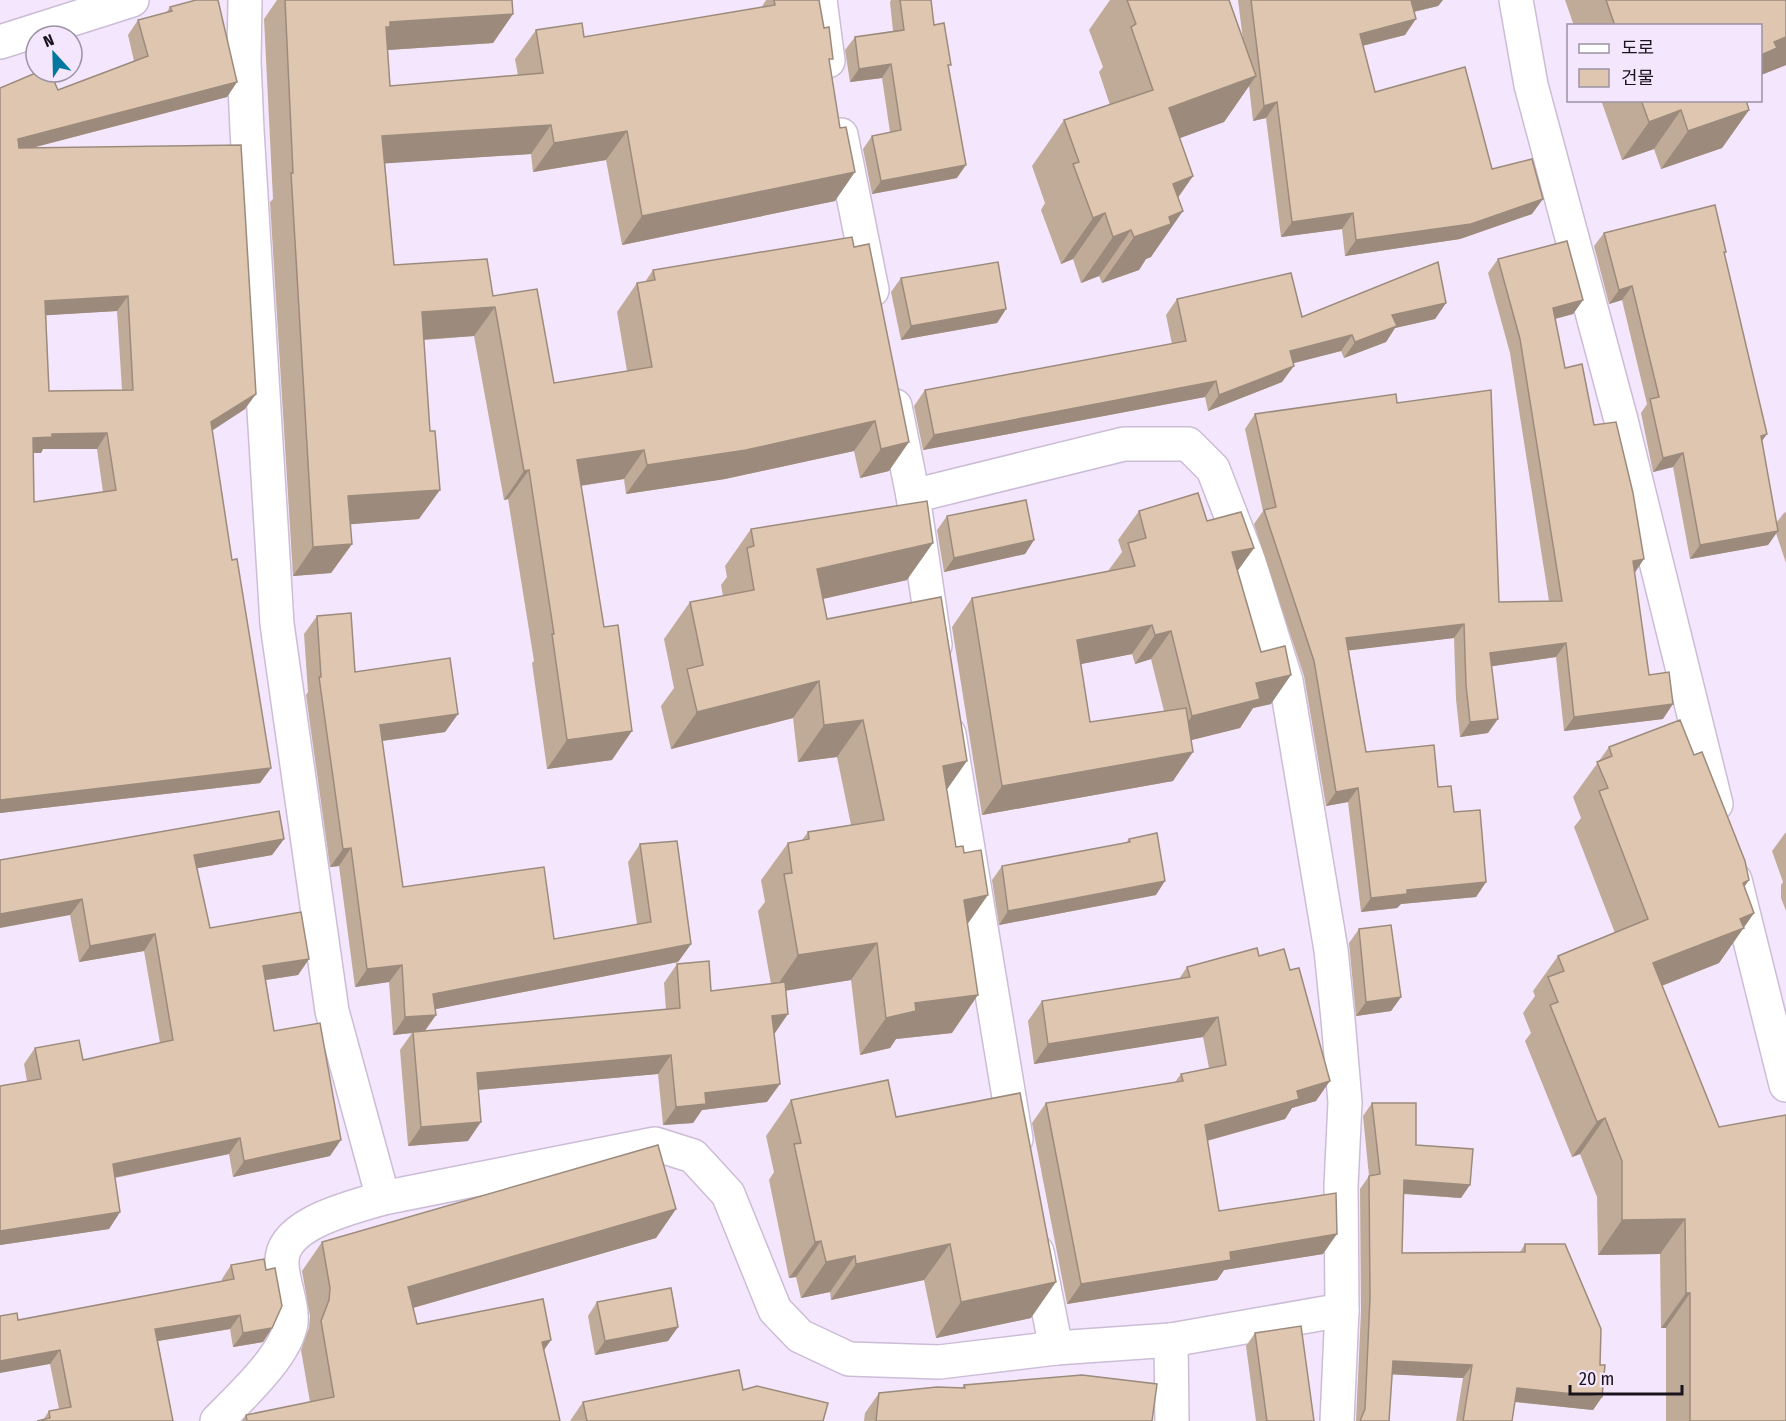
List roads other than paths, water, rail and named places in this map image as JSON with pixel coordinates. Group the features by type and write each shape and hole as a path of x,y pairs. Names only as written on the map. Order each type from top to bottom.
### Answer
{"street":[{"path":"0,42 132,0"},
{"path":"246,0 244,61 247,130 276,624 332,1011 383,1198"},
{"path":"820,0 833,97 878,320"},
{"path":"1516,0 1531,85 1621,420 1786,1085"},
{"path":"890,379 913,496 940,672"},
{"path":"913,496 1124,444 1188,444 1213,469 1249,562 1286,681 1331,950 1345,1102 1341,1186 1342,1310 1337,1421"},
{"path":"945,707 999,1050 1021,1165"},
{"path":"217,1421 260,1374 280,1347 291,1322 281,1261 289,1243 319,1217 383,1198 655,1143 693,1156 728,1194 775,1310 800,1336 849,1359 939,1362 1056,1348 1171,1340 1342,1310"},
{"path":"1032,1222 1056,1348"},
{"path":"1171,1340 1172,1421"}]}
